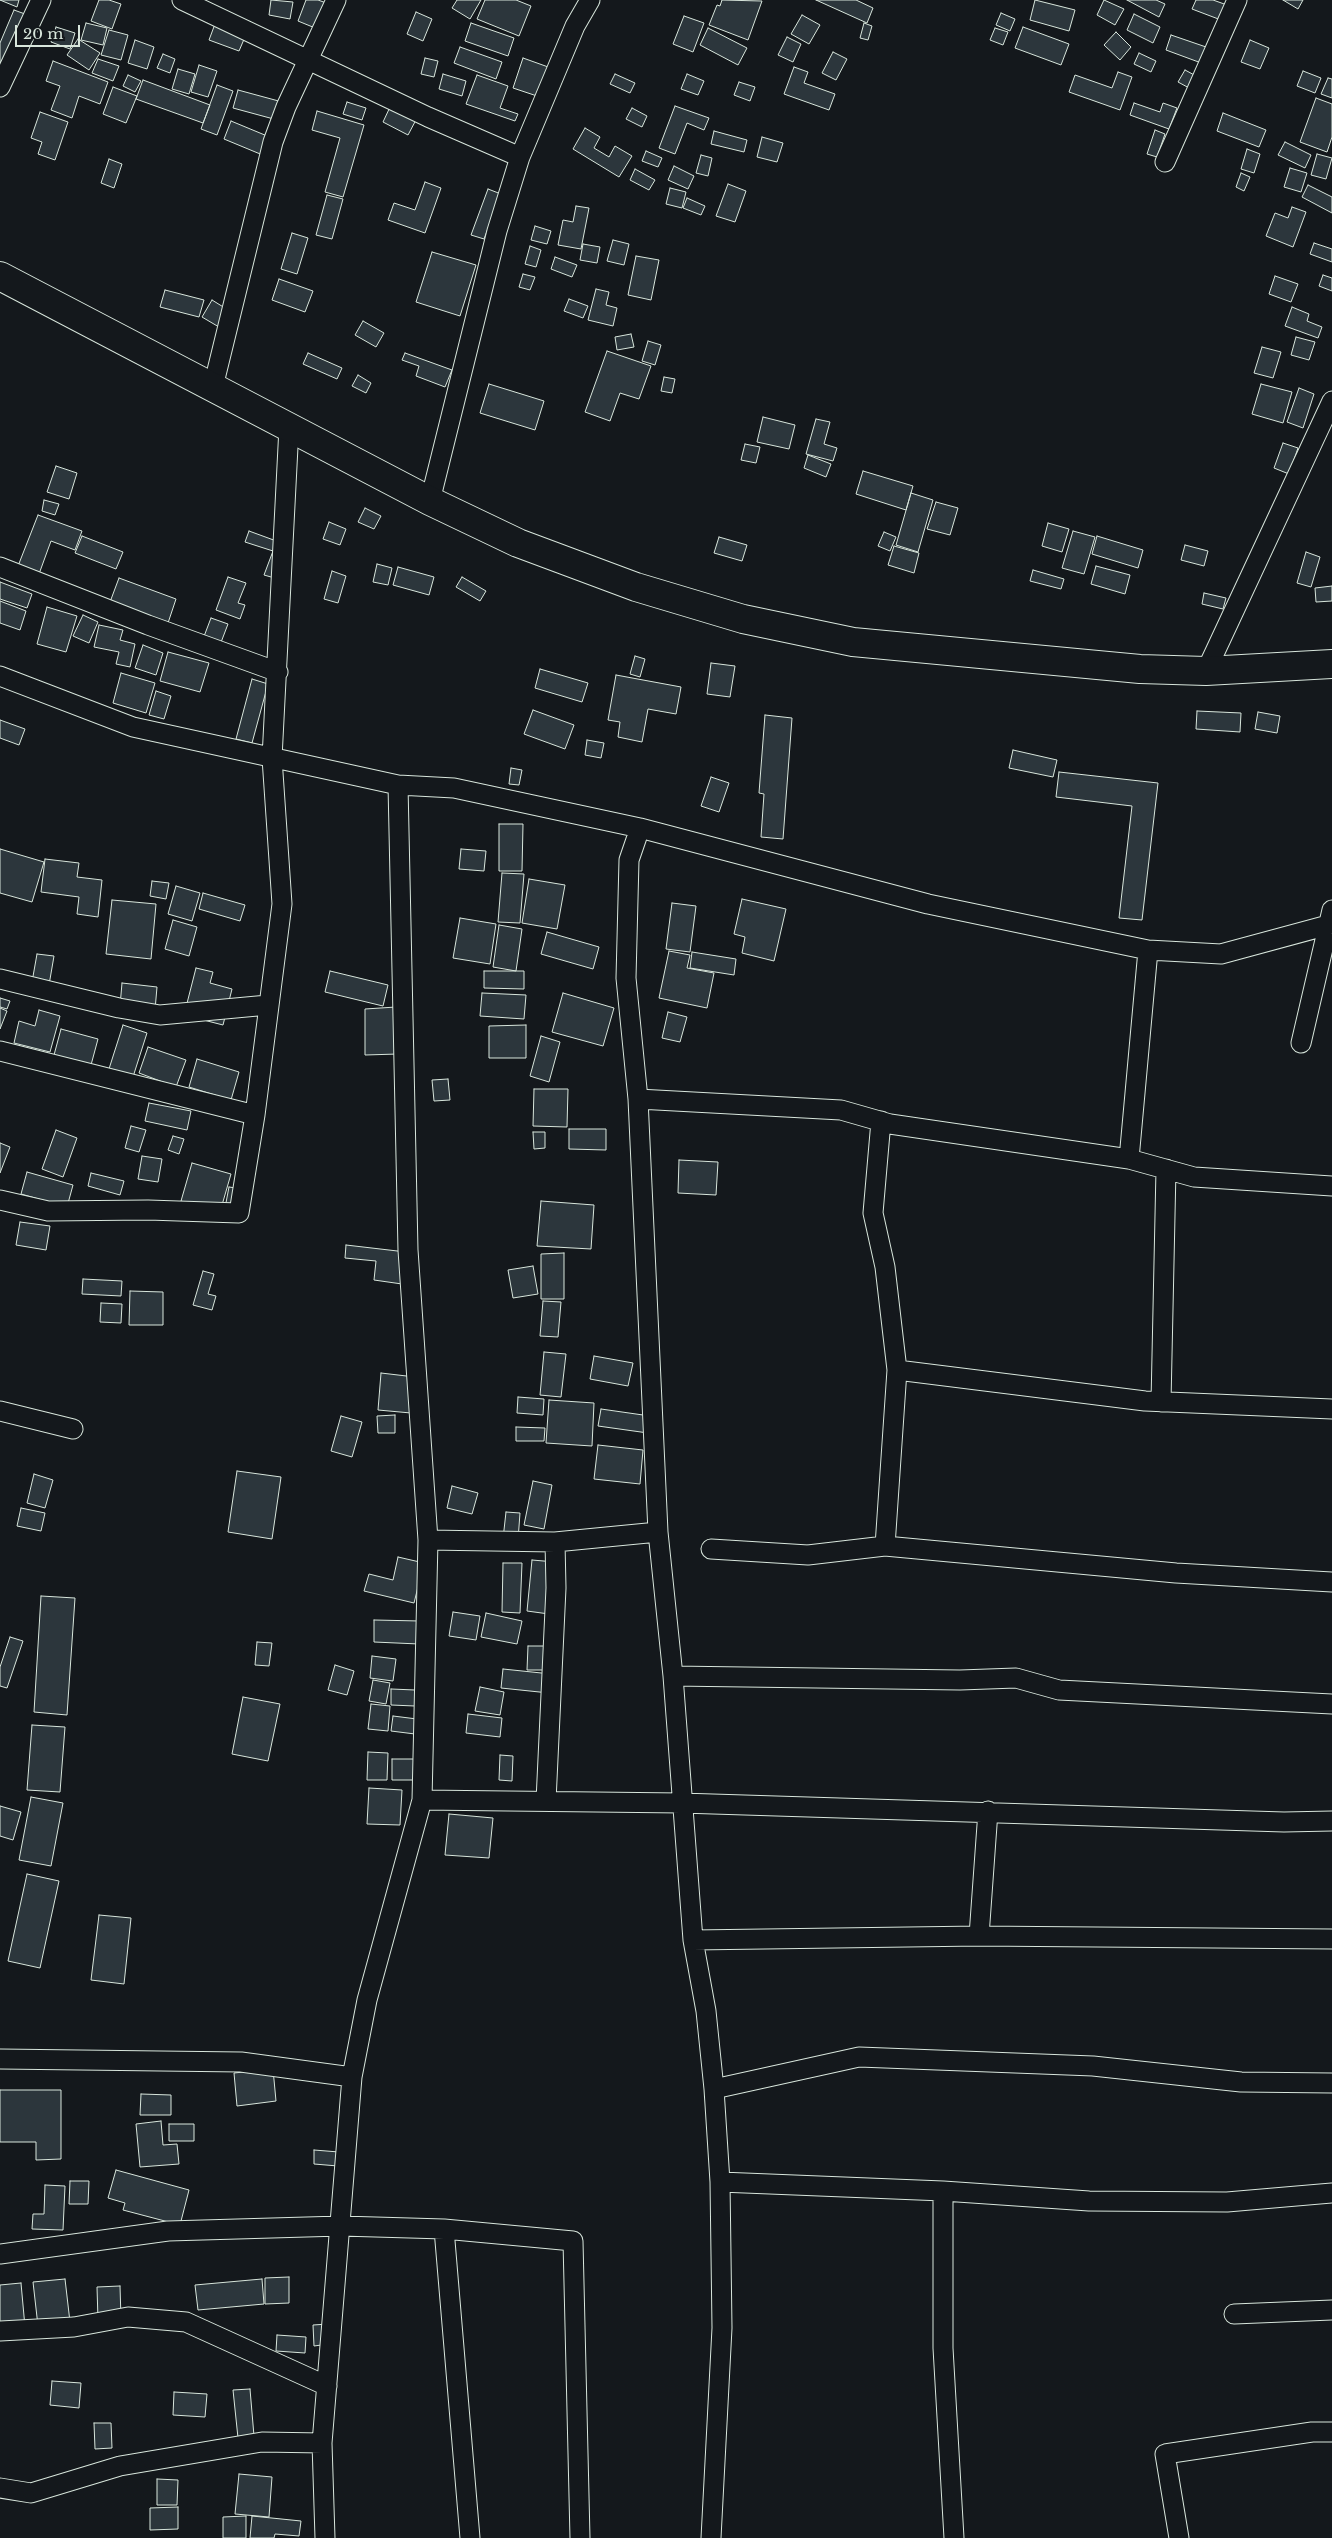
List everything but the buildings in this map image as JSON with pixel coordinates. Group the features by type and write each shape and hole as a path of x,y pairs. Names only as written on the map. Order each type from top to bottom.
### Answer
{"main road":[{"path":"0,276 430,501 518,543 618,580 752,620 853,642 1140,668 1206,671 1332,664"}],"street":[{"path":"0,87 41,0"},
{"path":"182,0 308,62 520,157"},
{"path":"214,387 273,142 286,107 336,0"},
{"path":"430,501 497,231 520,157 575,26 590,0"},
{"path":"1165,162 1238,0"},
{"path":"1206,671 1332,401"},
{"path":"0,1200 48,1211 148,1210 239,1213 255,1115 282,904 272,758 278,672 289,427"},
{"path":"0,567 148,625 278,672"},
{"path":"0,676 133,727 398,785 454,788 640,828 928,904 1148,950 1221,954 1331,920"},
{"path":"325,2538 322,2443 352,2077 367,2000 422,1800 428,1540 408,1250 398,785"},
{"path":"640,828 629,860 626,978 638,1099 658,1532 673,1676 692,1940 706,2011 714,2089 720,2182 722,2328 711,2538"},
{"path":"1301,1043 1331,920"},
{"path":"1129,1160 1148,950"},
{"path":"0,979 118,1008 160,1015 268,1005"},
{"path":"0,1051 255,1115"},
{"path":"638,1099 842,1110 881,1121 1129,1160 1194,1177 1332,1186"},
{"path":"881,1121 873,1213 885,1267 897,1370 885,1546"},
{"path":"1161,1402 1166,1170"},
{"path":"897,1370 1161,1402 1332,1409"},
{"path":"0,1411 73,1429"},
{"path":"428,1540 556,1542 658,1532"},
{"path":"546,1801 556,1588 556,1542"},
{"path":"711,1549 808,1555 885,1546 1176,1573 1332,1582"},
{"path":"673,1676 960,1680 1016,1678 1059,1690 1332,1704"},
{"path":"422,1800 681,1803 988,1811 1284,1822 1332,1821"},
{"path":"979,1936 988,1811"},
{"path":"692,1940 979,1936 1332,1939"},
{"path":"714,2089 859,2057 1092,2066 1241,2082 1332,2083"},
{"path":"0,2059 241,2062 352,2077"},
{"path":"720,2182 943,2191 1089,2201 1227,2202 1332,2193"},
{"path":"943,2191 943,2348 954,2538"},
{"path":"0,2254 168,2231 341,2226 444,2229 573,2241 580,2538"},
{"path":"444,2229 470,2538"},
{"path":"1234,2314 1332,2310"},
{"path":"0,2331 74,2327 128,2317 186,2322 327,2386"},
{"path":"1179,2538 1165,2454 1312,2432 1332,2432"},
{"path":"0,2488 31,2493 120,2466 262,2442 322,2443"}]}
